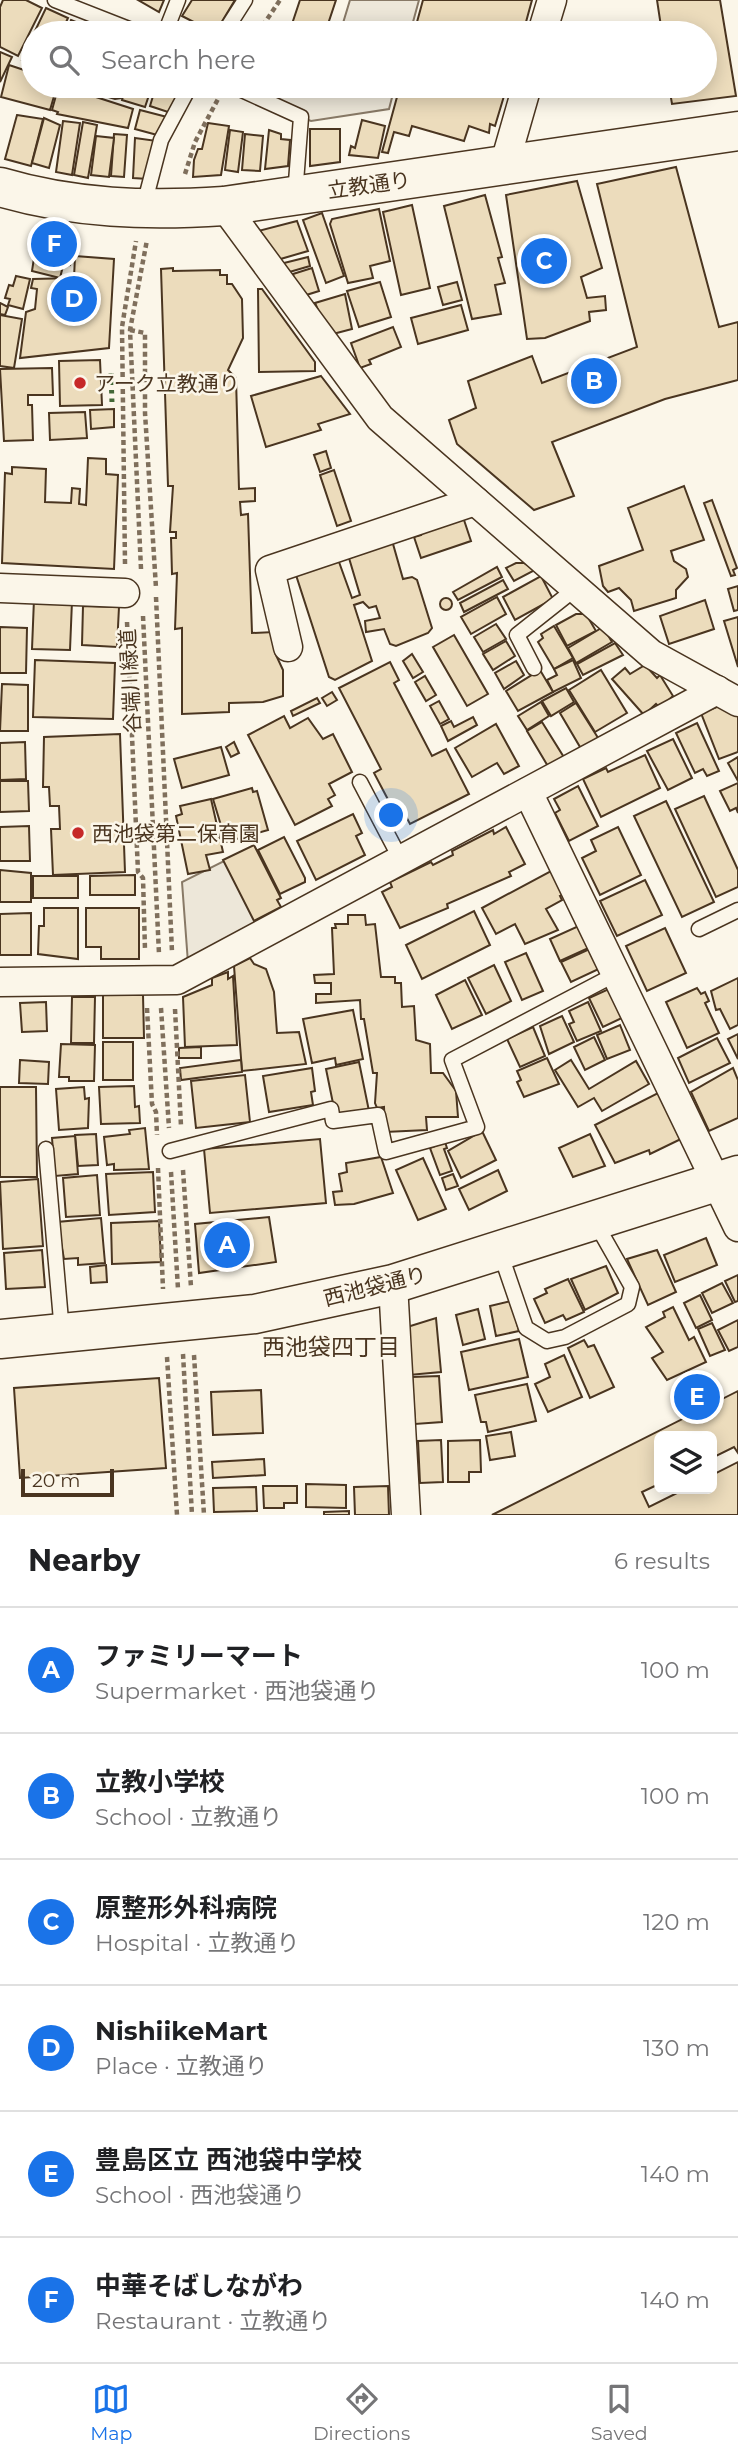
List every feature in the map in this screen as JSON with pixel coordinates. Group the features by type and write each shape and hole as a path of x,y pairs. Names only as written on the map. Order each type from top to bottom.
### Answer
{"main road":[{"name":"立教通り","path":"0,187 73,203 159,209 224,206 738,131"},
{"name":"西池袋通り","path":"0,1339 62,1334 179,1314 255,1314 394,1284 727,1179"}],"street":[{"path":"546,21 552,0"},
{"path":"504,166 524,98"},
{"path":"224,206 380,418 651,654 727,696"},
{"path":"288,647 270,570 475,501"},
{"path":"0,588 136,593"},
{"path":"0,982 160,981 401,860 528,792 727,696"},
{"path":"528,792 616,974 727,1179 738,1227"},
{"path":"394,1284 406,1515"}],"lane":[{"path":"55,0 108,21"},
{"path":"170,21 178,0"},
{"path":"232,21 245,0"},
{"path":"159,209 162,140 184,98"},
{"path":"259,98 301,117 295,196"},
{"path":"534,668 517,635 575,589"},
{"path":"359,782 401,860"},
{"path":"699,929 738,910"},
{"path":"176,1149 331,1109 334,1121 378,1115 386,1152 477,1127 452,1060 616,974"},
{"path":"47,1149 62,1334"},
{"path":"500,1250 526,1328 547,1341 565,1337 628,1304 632,1287 594,1220"}],"path":[{"path":"266,21 280,0"},
{"path":"157,1140 156,1112 152,1104 160,981 143,878 138,872 136,593 122,327 159,209 183,181 195,142 217,98"},
{"name":"谷端川緑道","path":"159,209 130,330 136,593 160,981 176,1149 179,1314"},
{"path":"130,330 145,333 160,981 176,1149 179,1314 177,1515"},
{"path":"158,1167 204,1515"},
{"path":"179,1314 192,1515"}],"shaded area":[{"path":"350,0 419,0 413,21 344,21"},
{"path":"254,98 392,98 389,109 311,121"},
{"path":"224,861 258,925 188,963 182,882"}],"building":[{"path":"3,0 26,0 42,8 36,21 21,21 21,50 18,56 0,47 0,7"},
{"path":"138,0 164,0 159,12"},
{"path":"192,0 235,0 222,21 192,21 182,16"},
{"path":"300,0 336,0 329,21 293,21"},
{"path":"423,0 532,0 526,21 417,21"},
{"path":"657,0 720,0 736,96 672,104 671,98 717,98 717,21 660,21"},
{"path":"46,8 68,18 67,21 40,21"},
{"path":"0,52 12,57 0,82"},
{"path":"9,65 21,69 21,98 54,98 50,110 1,97"},
{"path":"55,98 99,98 133,109 128,128 57,114 58,112 52,110"},
{"path":"123,98 148,98 145,107"},
{"path":"152,98 176,98 171,113 150,106"},
{"path":"397,98 503,98 495,126 490,124 489,133 469,126 464,141 412,126 409,136 394,132 388,153 382,152"},
{"path":"140,110 167,117 161,136 135,129"},
{"path":"17,115 43,119 31,166 5,159"},
{"path":"44,118 60,125 49,168 32,163"},
{"path":"362,120 385,126 378,158 349,155 351,146 355,148"},
{"path":"63,121 80,123 72,175 56,172"},
{"path":"83,122 97,125 88,178 74,175"},
{"path":"208,123 229,126 221,175 193,177 194,160 198,149 202,149"},
{"path":"310,129 340,129 340,162 310,166"},
{"path":"230,130 243,132 238,172 225,170"},
{"path":"269,130 281,134 281,139 290,140 288,166 265,169"},
{"path":"114,134 127,135 124,177 111,176"},
{"path":"245,134 263,136 260,171 242,170"},
{"path":"96,136 114,138 109,177 91,175"},
{"path":"135,138 157,141 148,179 133,178"},
{"path":"676,167 719,327 738,322 738,380 665,399 552,442 574,496 534,510 457,444 449,420 476,408 468,381 532,356 542,383 637,347 597,184"},
{"path":"577,181 602,268 581,277 587,298 605,296 606,310 589,312 590,321 545,338 527,339 506,195"},
{"path":"485,195 502,257 498,258 505,283 495,285 501,314 472,319 444,206"},
{"path":"412,205 430,288 401,295 383,212"},
{"path":"379,209 390,261 370,266 373,278 348,283 330,224 332,219"},
{"path":"322,213 344,276 326,283 303,220"},
{"path":"297,221 308,251 277,260 258,231"},
{"path":"38,232 75,239 70,265 63,266 60,278 32,271"},
{"path":"75,256 114,259 109,348 20,358 26,312 35,309 37,289 31,288 33,279 74,278"},
{"path":"308,257 310,266 286,273 284,263"},
{"path":"173,268 173,271 220,270 220,275 227,275 227,284 232,284 242,299 243,338 228,370 236,378 239,489 255,488 255,501 240,502 241,515 248,514 252,633 274,632 275,653 283,670 283,696 263,702 229,703 229,712 182,714 182,628 175,629 177,573 172,574 171,538 176,538 176,532 170,532 173,486 168,486 161,269"},
{"path":"312,268 319,291 303,296 296,287 293,274"},
{"path":"16,276 30,279 23,309 8,305 10,299 5,298 9,285 13,286"},
{"path":"380,282 391,317 359,327 347,291"},
{"path":"457,282 462,300 443,305 438,287"},
{"path":"258,289 262,289 315,362 315,371 259,372"},
{"path":"345,294 352,329 329,335 315,303"},
{"path":"0,303 8,307 5,315 0,314"},
{"path":"461,305 468,330 418,344 411,318"},
{"path":"0,315 22,319 14,368 0,366"},
{"path":"393,327 401,347 369,360 371,364 360,368 351,343"},
{"name":"アーク立教通り","path":"100,360 102,405 60,406 59,361"},
{"path":"52,368 53,395 28,395 28,405 32,405 33,440 4,441 0,369"},
{"path":"321,376 350,414 318,424 321,430 266,447 251,396"},
{"path":"114,409 114,427 91,429 90,410"},
{"path":"85,412 87,438 50,440 49,413"},
{"path":"326,451 331,468 320,472 314,455"},
{"path":"88,458 106,459 106,474 118,475 114,569 2,563 5,473 12,474 12,467 46,469 45,502 71,503 72,488 80,489 79,504 86,505"},
{"path":"334,470 351,521 337,526 320,475"},
{"path":"684,486 704,540 671,551 674,561 686,569 688,577 676,590 676,598 634,611 631,600 619,588 608,592 603,586 599,566 643,550 628,508"},
{"path":"712,500 737,568 733,570 735,575 731,576 704,503"},
{"path":"460,508 471,541 421,558 414,537 421,535 417,522"},
{"path":"388,541 393,544 403,579 412,577 417,580 432,628 428,633 396,646 390,644 384,629 366,632 365,621 380,618 376,606 369,608 363,602 354,605 372,661 335,680 329,677 296,575 334,560 339,562 352,598 360,595 349,558"},
{"path":"516,563 524,563 535,570 514,581 506,568"},
{"path":"497,567 502,577 458,600 453,592"},
{"path":"541,576 553,599 515,620 503,597"},
{"path":"503,580 508,589 464,612 460,603"},
{"path":"738,586 738,610 734,611 728,589"},
{"path":"497,597 506,614 471,634 461,617"},
{"path":"34,599 72,601 70,650 32,649"},
{"path":"441,599 451,599 451,609 441,609"},
{"path":"705,600 714,629 669,644 660,616"},
{"path":"83,606 119,607 117,647 82,645"},
{"path":"576,614 586,614 596,631 567,646 556,625"},
{"path":"738,617 738,667 724,621"},
{"path":"496,624 506,639 483,652 474,637"},
{"path":"554,626 573,658 554,669 538,642 543,638 541,634"},
{"path":"0,627 27,628 26,673 0,673"},
{"path":"603,627 612,642 576,663 568,648"},
{"path":"454,635 488,694 467,706 433,647"},
{"path":"506,641 515,656 493,670 483,654"},
{"path":"615,643 623,655 583,675 577,664"},
{"path":"412,654 423,672 413,678 403,661"},
{"path":"35,660 115,663 113,719 33,717"},
{"path":"573,660 581,678 553,692 547,680 557,675 554,669"},
{"path":"516,661 524,675 504,689 495,673"},
{"path":"390,662 399,680 394,683 432,756 446,749 469,794 410,824 400,805 393,809 374,773 381,769 339,688"},
{"path":"645,665 657,678 660,675 673,696 660,708 656,704 644,715 612,679 625,668 630,674"},
{"path":"540,670 553,692 518,711 506,691"},
{"path":"601,670 627,713 595,732 569,690"},
{"path":"425,676 436,695 426,701 415,682"},
{"path":"2,684 28,685 28,731 0,731"},
{"path":"566,688 574,702 551,716 542,701"},
{"path":"332,692 337,700 327,706 322,698"},
{"path":"317,698 320,703 293,716 291,711"},
{"path":"439,701 449,719 440,724 430,706"},
{"path":"541,702 549,716 527,730 518,716"},
{"path":"576,703 600,741 583,752 560,713"},
{"path":"722,705 738,713 738,752 719,759 701,713"},
{"path":"284,716 290,728 308,718 323,739 333,734 352,772 329,784 335,795 328,799 332,806 295,825 248,735"},
{"path":"473,717 477,725 448,741 441,726 451,721 454,727"},
{"path":"542,722 565,759 549,768 527,731"},
{"path":"697,723 719,771 707,776 703,769 695,773 676,733"},
{"path":"496,724 519,766 504,774 497,763 472,777 455,748"},
{"path":"120,734 125,872 53,875 51,829 60,829 59,806 50,806 49,787 43,787 44,737"},
{"path":"673,739 692,778 668,790 647,751"},
{"path":"25,742 26,779 0,780 0,743"},
{"path":"234,742 239,753 231,757 226,747"},
{"path":"221,747 229,775 182,788 174,759"},
{"path":"645,755 660,788 601,817 583,779 606,768 608,772"},
{"path":"738,757 738,781 728,763"},
{"path":"0,781 28,781 29,811 0,812"},
{"path":"738,783 738,813 736,808 730,811 720,791"},
{"path":"578,786 598,826 569,841 555,813 560,810 554,799"},
{"path":"252,788 253,792 257,791 268,830 226,842 213,799"},
{"path":"704,796 738,870 738,887 716,897 675,809"},
{"path":"211,799 223,852 206,855 210,870 188,874 176,816 182,814 180,806"},
{"path":"666,801 714,902 682,917 634,816"},
{"path":"353,814 362,833 356,836 365,855 316,880 297,841"},
{"path":"29,826 30,861 0,861 0,827"},
{"path":"506,827 525,864 509,872 511,876 447,904 448,908 400,928 382,892 392,887 390,882 431,862 433,865 453,855 452,851 493,830 494,834"},
{"path":"618,827 641,875 600,895 582,858 596,851 591,840"},
{"path":"284,837 305,882 280,894 258,850"},
{"path":"254,845 281,898 277,900 281,907 254,921 223,860"},
{"path":"0,870 31,873 31,902 0,902"},
{"path":"551,871 564,894 560,896 562,900 546,909 558,930 525,944 515,924 496,934 482,908"},
{"path":"135,875 135,895 90,895 90,876"},
{"path":"33,876 78,876 78,898 33,898"},
{"path":"645,880 662,915 617,936 600,901"},
{"path":"44,908 78,908 78,959 38,954 39,926 44,926"},
{"path":"86,908 139,908 139,959 101,959 101,947 86,947"},
{"path":"474,911 490,945 422,979 406,945"},
{"path":"31,913 31,955 0,955 0,914"},
{"path":"348,915 365,915 366,925 375,924 381,977 395,977 395,983 401,983 402,1007 414,1006 416,1040 430,1044 431,1073 443,1073 456,1091 458,1117 426,1117 427,1130 385,1132 384,1107 377,1108 375,1103 377,1073 373,1073 364,1019 361,1019 360,1000 316,1003 316,994 331,994 331,983 315,983 314,975 334,974 332,928 336,928 335,924 348,924"},
{"path":"583,924 593,946 560,961 550,939"},
{"path":"665,928 686,973 647,991 626,946"},
{"path":"594,947 603,967 571,982 561,962"},
{"path":"526,953 543,991 522,1000 505,962"},
{"path":"250,958 254,964 266,969 274,992 277,1033 299,1032 306,1064 242,1071 234,966"},
{"path":"494,965 511,1001 486,1014 468,978"},
{"path":"228,972 228,979 233,976 237,1045 185,1047 183,997 212,985 212,978"},
{"path":"738,978 738,1025 730,1029 720,1009 716,1010 711,991"},
{"path":"465,980 482,1015 452,1029 436,995"},
{"path":"611,988 624,1017 603,1027 589,998"},
{"path":"697,988 701,994 705,992 709,1001 705,1003 719,1033 687,1048 666,1002"},
{"path":"103,995 143,995 144,1038 103,1038"},
{"path":"72,997 95,997 94,1043 71,1043"},
{"path":"46,1002 47,1031 22,1032 20,1003"},
{"path":"588,1002 601,1031 577,1041 569,1024 574,1022 569,1011"},
{"path":"353,1010 363,1059 336,1065 335,1058 312,1063 303,1019"},
{"path":"562,1016 574,1042 549,1054 540,1026"},
{"path":"620,1025 630,1050 607,1059 597,1035"},
{"path":"533,1027 545,1056 520,1067 507,1039"},
{"path":"738,1034 738,1059 728,1039"},
{"path":"594,1037 605,1060 585,1070 574,1047"},
{"path":"717,1038 730,1063 689,1083 678,1058"},
{"path":"103,1042 133,1042 133,1080 103,1080"},
{"path":"61,1044 95,1045 94,1081 69,1081 69,1077 59,1077"},
{"path":"201,1047 201,1058 179,1058 179,1048"},
{"path":"547,1058 559,1084 524,1097 517,1082 521,1080 517,1071"},
{"path":"20,1060 49,1062 48,1084 19,1083"},
{"path":"241,1060 242,1072 181,1080 180,1068"},
{"path":"571,1060 589,1089 636,1061 649,1084 602,1111 594,1098 578,1107 555,1070"},
{"path":"359,1062 369,1111 336,1118 326,1069"},
{"path":"312,1068 315,1091 311,1092 313,1105 269,1112 263,1076"},
{"path":"733,1068 738,1080 738,1118 709,1131 691,1092"},
{"path":"245,1075 250,1122 196,1128 191,1081"},
{"path":"134,1086 135,1107 139,1106 140,1123 101,1124 99,1087"},
{"path":"0,1087 36,1087 37,1177 0,1177"},
{"path":"84,1087 85,1099 89,1098 88,1128 59,1130 56,1089"},
{"path":"660,1092 683,1138 650,1154 649,1150 615,1163 595,1125"},
{"path":"145,1128 149,1169 114,1170 114,1164 107,1165 104,1137 130,1134 129,1130"},
{"path":"482,1131 496,1160 461,1178 448,1151"},
{"path":"96,1134 98,1165 78,1166 75,1135"},
{"path":"590,1134 605,1166 573,1177 559,1148"},
{"path":"75,1136 78,1174 55,1176 52,1138"},
{"path":"320,1139 326,1203 210,1213 204,1149"},
{"path":"445,1142 447,1148 444,1149 452,1171 440,1175 430,1148"},
{"path":"381,1157 393,1193 354,1204 335,1205 333,1192 342,1191 339,1174 347,1172 346,1163"},
{"path":"423,1158 446,1209 418,1220 396,1170"},
{"path":"498,1170 507,1191 469,1210 459,1189"},
{"path":"153,1172 155,1212 109,1215 106,1174"},
{"path":"453,1174 458,1186 446,1190 442,1178"},
{"path":"97,1175 100,1215 66,1217 63,1178"},
{"path":"38,1179 43,1246 3,1249 0,1182"},
{"path":"269,1217 276,1262 199,1273 195,1224"},
{"path":"101,1218 105,1263 78,1265 78,1258 64,1259 57,1222"},
{"path":"159,1221 161,1262 112,1264 111,1223"},
{"path":"706,1238 717,1265 675,1282 664,1255"},
{"path":"42,1250 45,1287 6,1289 4,1253"},
{"path":"657,1250 676,1292 648,1305 627,1259"},
{"path":"106,1265 107,1282 91,1283 90,1267"},
{"path":"606,1266 618,1293 585,1310 571,1279"},
{"path":"738,1275 738,1301 735,1302 725,1281"},
{"path":"568,1279 584,1312 566,1320 563,1315 545,1323 534,1299 547,1293 545,1289"},
{"path":"722,1283 733,1303 712,1313 702,1293"},
{"path":"700,1295 712,1320 696,1328 684,1303"},
{"path":"511,1301 519,1331 496,1336 490,1306"},
{"path":"673,1307 689,1340 694,1337 706,1362 667,1380 652,1358 663,1352 646,1327 665,1317 663,1312"},
{"path":"478,1309 485,1339 463,1345 456,1315"},
{"path":"436,1318 441,1372 409,1375 404,1328"},
{"path":"738,1320 738,1347 729,1351 718,1330"},
{"path":"712,1323 725,1350 710,1356 698,1329"},
{"path":"519,1339 528,1377 469,1390 461,1352"},
{"path":"584,1340 588,1347 594,1345 614,1387 590,1398 568,1348"},
{"path":"564,1355 582,1397 548,1412 535,1384 550,1377 545,1364"},
{"path":"439,1376 442,1422 415,1424 412,1377"},
{"path":"159,1378 166,1468 20,1478 14,1388"},
{"path":"527,1384 536,1421 488,1432 486,1422 481,1422 475,1395"},
{"path":"261,1390 263,1433 213,1435 211,1392"},
{"path":"738,1391 738,1453 734,1447 717,1456 717,1431 659,1431"},
{"path":"511,1432 515,1456 490,1460 486,1436"},
{"path":"654,1433 654,1486 642,1492 649,1507 675,1494 717,1494 717,1472 738,1462 738,1515 492,1515"},
{"path":"441,1440 443,1482 420,1483 418,1441"},
{"path":"480,1440 481,1472 469,1472 469,1482 448,1482 448,1441"},
{"path":"264,1459 265,1475 213,1478 212,1462"},
{"path":"306,1484 346,1485 346,1508 306,1507"},
{"path":"263,1486 297,1486 297,1503 284,1503 284,1508 264,1508"},
{"path":"388,1486 389,1515 355,1515 354,1487"},
{"path":"256,1487 257,1511 214,1512 213,1488"},
{"path":"349,1511 349,1515 324,1515 324,1512"}],"hedge":[{"path":"111,373 112,403"}],"place":[{"name":"中華そばしながわ","path":"54,244"},
{"name":"原整形外科病院","path":"544,261"},
{"name":"NishiikeMart","path":"74,299"},
{"name":"立教小学校","path":"594,381"},
{"name":"アーク立教通り","path":"80,383"},
{"name":"西池袋第二保育園","path":"78,833"},
{"name":"ファミリーマート","path":"227,1245"},
{"name":"豊島区立 西池袋中学校","path":"697,1397"}],"district":[{"name":"西池袋四丁目","path":"331,1347"}]}
